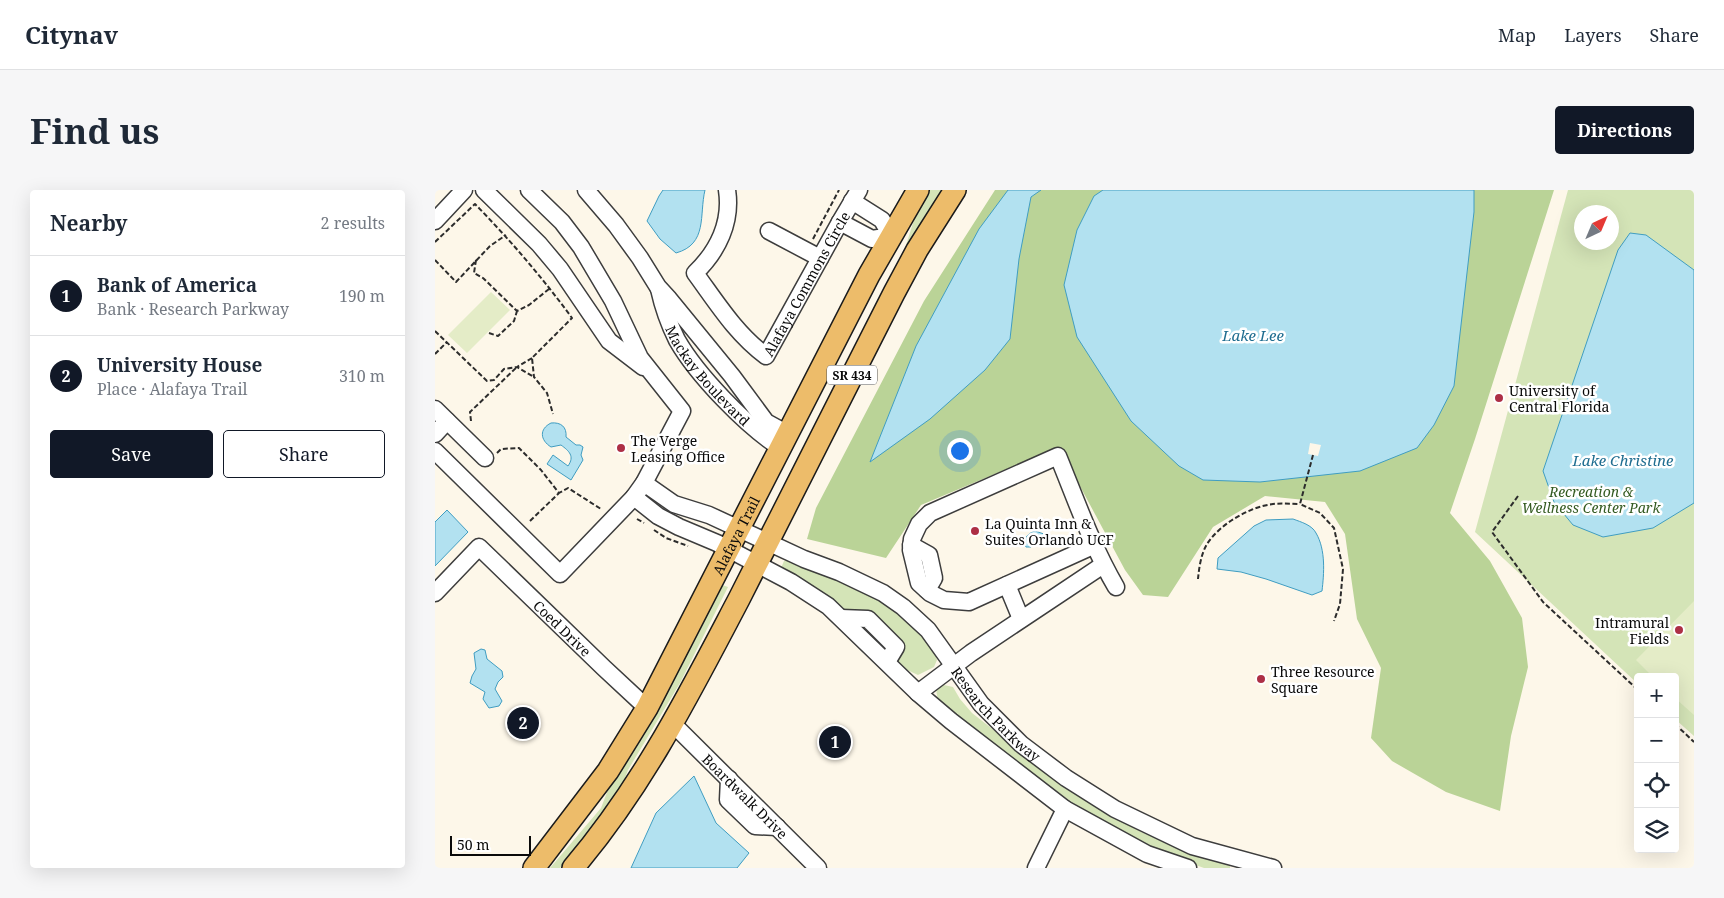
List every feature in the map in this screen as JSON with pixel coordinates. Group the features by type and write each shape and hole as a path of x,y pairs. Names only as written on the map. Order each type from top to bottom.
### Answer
{"main road":[{"name":"Alafaya Trail","path":"536,867 608,771 647,708 891,236 918,190"},
{"name":"SR 434","path":"573,868 631,791 673,724 757,564 899,284 917,250 955,190"}],"street":[{"path":"435,221 464,190"},
{"path":"484,190 555,262 609,341 651,373"},
{"path":"435,451 560,574 634,497 644,483 682,411 640,358 613,301 581,247 562,222 529,190"},
{"name":"Mackay Boulevard","path":"586,190 635,251 658,287 721,362 765,422 785,441"},
{"name":"Alafaya Commons Circle","path":"727,190 729,205 724,230 715,250 695,273 732,325 749,344 766,356 815,252 837,228 855,196"},
{"path":"837,228 873,239 891,236 883,220 855,196"},
{"path":"769,231 815,252"},
{"path":"435,434 441,415 489,457"},
{"path":"1095,546 969,602 944,600 927,590 934,578 929,555 911,545 919,524 929,513 1058,456 1103,565 1116,587"},
{"name":"Research Parkway","path":"644,483 674,504 709,515 883,593 903,607 928,630 981,704 1021,744 1066,778 1115,809 1192,846 1268,867"},
{"name":"Research Parkway","path":"634,497 658,516 730,550 809,592 841,618 918,693 965,732 1065,809 1147,854 1188,868"},
{"name":"Coed Drive","path":"435,593 479,547 647,708"},
{"path":"918,693 1021,619 1103,565"},
{"path":"1007,585 1021,619"},
{"name":"Boardwalk Drive","path":"673,724 729,779 728,800 749,809 755,826 777,827 819,868"},
{"path":"1036,868 1065,809"}],"path":[{"path":"815,252 839,190"},
{"path":"435,242 475,204 506,235 572,318 532,358 517,367 470,412 471,421"},
{"path":"435,260 456,282 490,246 506,235"},
{"path":"476,260 474,273 483,278 517,311"},
{"path":"489,333 498,336 514,321 517,311 529,305 550,288"},
{"path":"435,331 487,381 494,380 504,369 517,367 534,377 547,393 553,414"},
{"path":"435,354 447,342"},
{"path":"532,358 534,377"},
{"path":"489,457 501,449 519,448 541,470 559,493"},
{"path":"1300,504 1313,455"},
{"path":"531,521 559,493 568,488 601,510"},
{"path":"1518,496 1492,532 1543,602 1634,686"},
{"path":"1198,578 1199,565 1207,545 1223,527 1247,511 1272,504 1300,504 1320,513 1335,528 1343,569 1340,604 1334,621"},
{"path":"1679,728 1694,742"}],"green space":[{"path":"929,190 945,190 902,258 918,207"},
{"path":"995,190 1554,190 1450,513 1490,561 1522,618 1528,667 1511,736 1500,811 1446,792 1392,761 1371,738 1381,668 1357,619 1345,534 1325,502 1265,496 1213,527 1168,597 1143,595 1125,570 1059,447 921,505 886,558 807,539 816,508 924,301"},
{"name":"Recreation & Wellness Center Park","path":"1568,190 1694,190 1694,736 1679,723 1679,673 1634,673 1634,680 1475,532"},
{"path":"491,292 510,310 467,353 448,335"},
{"path":"789,560 883,599 918,628 934,649 937,660 934,667 918,675 905,669 834,602 781,568 784,561"},
{"path":"722,585 728,587 680,683 628,770 619,794 560,868 550,868 601,808 611,782 634,748 674,679"},
{"name":"Intramural Fields","path":"1694,601 1694,715 1679,702 1679,673 1649,673 1636,660"},
{"path":"944,685 953,687 972,713 1036,763 1076,791 1141,832 1200,855 1230,863 1230,868 1204,868 1143,846 1077,806 964,723 938,701 936,689"}],"water":[{"path":"663,190 705,190 698,236 686,249 676,253 660,239 647,221"},
{"path":"1008,190 1041,190 1031,197 1019,259 1010,339 985,370 930,419 870,462 916,346 979,229"},
{"name":"Lake Lee","path":"1103,190 1474,190 1474,212 1454,386 1434,425 1417,448 1360,471 1260,482 1203,480 1179,466 1131,421 1077,337 1064,285 1077,230 1094,196"},
{"name":"Lake Christine","path":"1630,233 1646,235 1694,270 1694,503 1653,528 1603,537 1573,525 1554,502 1543,471 1619,249"},
{"path":"551,423 558,423 563,426 566,437 576,445 583,447 581,455 583,460 571,480 547,464 553,455 568,466 571,459 569,452 561,445 551,447 543,438 544,428"},
{"path":"447,510 468,532 435,566 435,522"},
{"path":"1293,519 1312,528 1319,540 1324,562 1322,591 1312,595 1241,572 1217,569 1218,558 1254,526 1266,520"},
{"path":"1035,531 1044,534 1044,538 1031,547 1026,547 1025,539"},
{"path":"481,649 485,650 487,659 502,671 503,677 495,689 502,701 499,706 489,708 483,699 485,692 470,683 476,669 474,653"},
{"path":"694,776 716,823 749,853 737,868 631,868 656,813"}],"pier":[{"path":"1310,443 1321,445 1318,456 1308,454"}],"place":[{"name":"University of Central Florida","path":"1499,398"},
{"name":"The Verge Leasing Office","path":"621,448"},
{"name":"La Quinta Inn & Suites Orlando UCF","path":"975,531"},
{"name":"Intramural Fields","path":"1679,630"},
{"name":"Three Resource Square","path":"1261,679"},
{"name":"University House","path":"523,723"},
{"name":"Bank of America","path":"835,742"}]}
